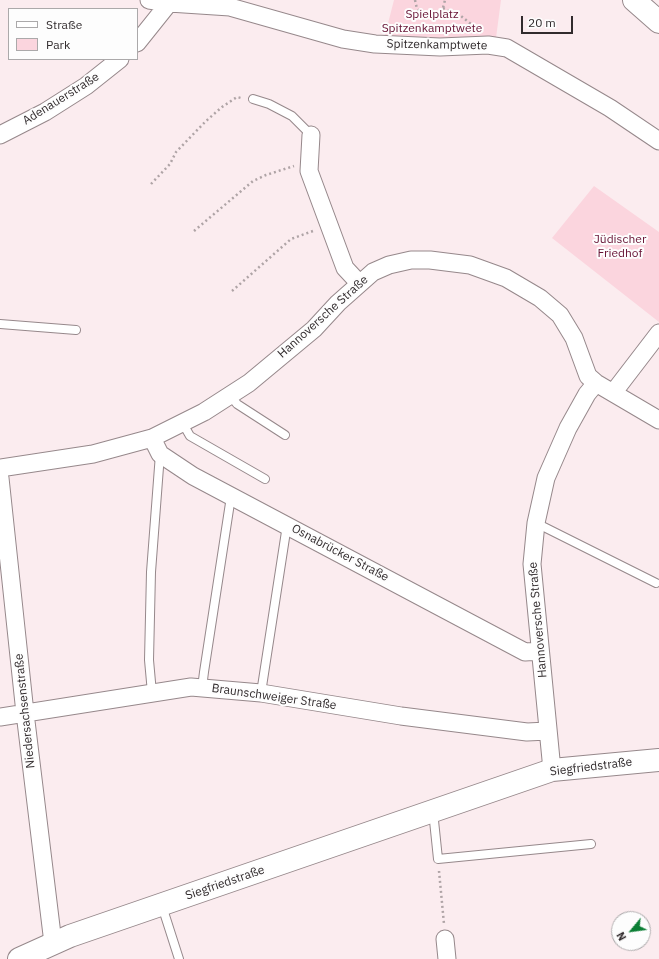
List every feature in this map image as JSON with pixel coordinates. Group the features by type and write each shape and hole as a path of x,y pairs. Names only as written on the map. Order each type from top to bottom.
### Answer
{"street":[{"name":"Spitzenkamptwete","path":"149,0 169,3 230,7 343,39 375,44 440,47 488,45 507,48 610,108 659,141"},
{"path":"634,0 659,22"},
{"path":"138,42 169,3"},
{"name":"Adenauerstraße","path":"0,135 46,112 81,90 119,60"},
{"path":"311,135 309,171 345,268 359,283"},
{"name":"Hannoversche Straße","path":"0,468 93,454 152,438 204,412 249,383 314,329 359,283 373,272 389,265 411,260 454,262 470,265 506,278 540,298 560,315 574,338 588,376 596,383 587,394 568,428 546,478 536,523 532,564 552,770"},
{"path":"613,393 659,333"},
{"path":"596,383 659,420"},
{"name":"Osnabrücker Straße","path":"152,438 160,454 193,476 525,652 540,651"},
{"name":"Niedersachsenstraße","path":"0,478 25,713 53,943"},
{"name":"Braunschweiger Straße","path":"0,717 191,687 261,693 401,716 527,732 548,731"},
{"name":"Siegfriedstraße","path":"19,959 53,943 552,770 659,760"},
{"path":"445,939 447,959"}],"lane":[{"path":"253,99 269,104 292,116 311,135"},
{"path":"0,324 76,330"},
{"path":"230,395 237,404 285,435"},
{"path":"182,422 190,436 265,479"},
{"path":"152,693 149,660 151,572 160,454"},
{"path":"202,688 230,502 233,497"},
{"path":"536,523 656,582"},
{"path":"261,693 287,525"},
{"path":"432,811 438,859 591,844"},
{"path":"162,905 180,959"}],"path":[{"path":"415,0 418,9 425,15 435,15 443,8 444,0"},
{"path":"443,8 461,16 478,30 488,45"},
{"path":"151,184 170,164 176,152 222,107 237,97 253,99"},
{"path":"194,231 253,181 266,175 309,161"},
{"path":"232,291 291,239 329,225"},
{"path":"438,859 445,939"}],"green space":[{"name":"Spielplatz Spitzenkamptwete","path":"394,0 501,0 496,38 384,39"},
{"name":"Jüdischer Friedhof","path":"594,186 659,232 659,322 552,238"}]}
